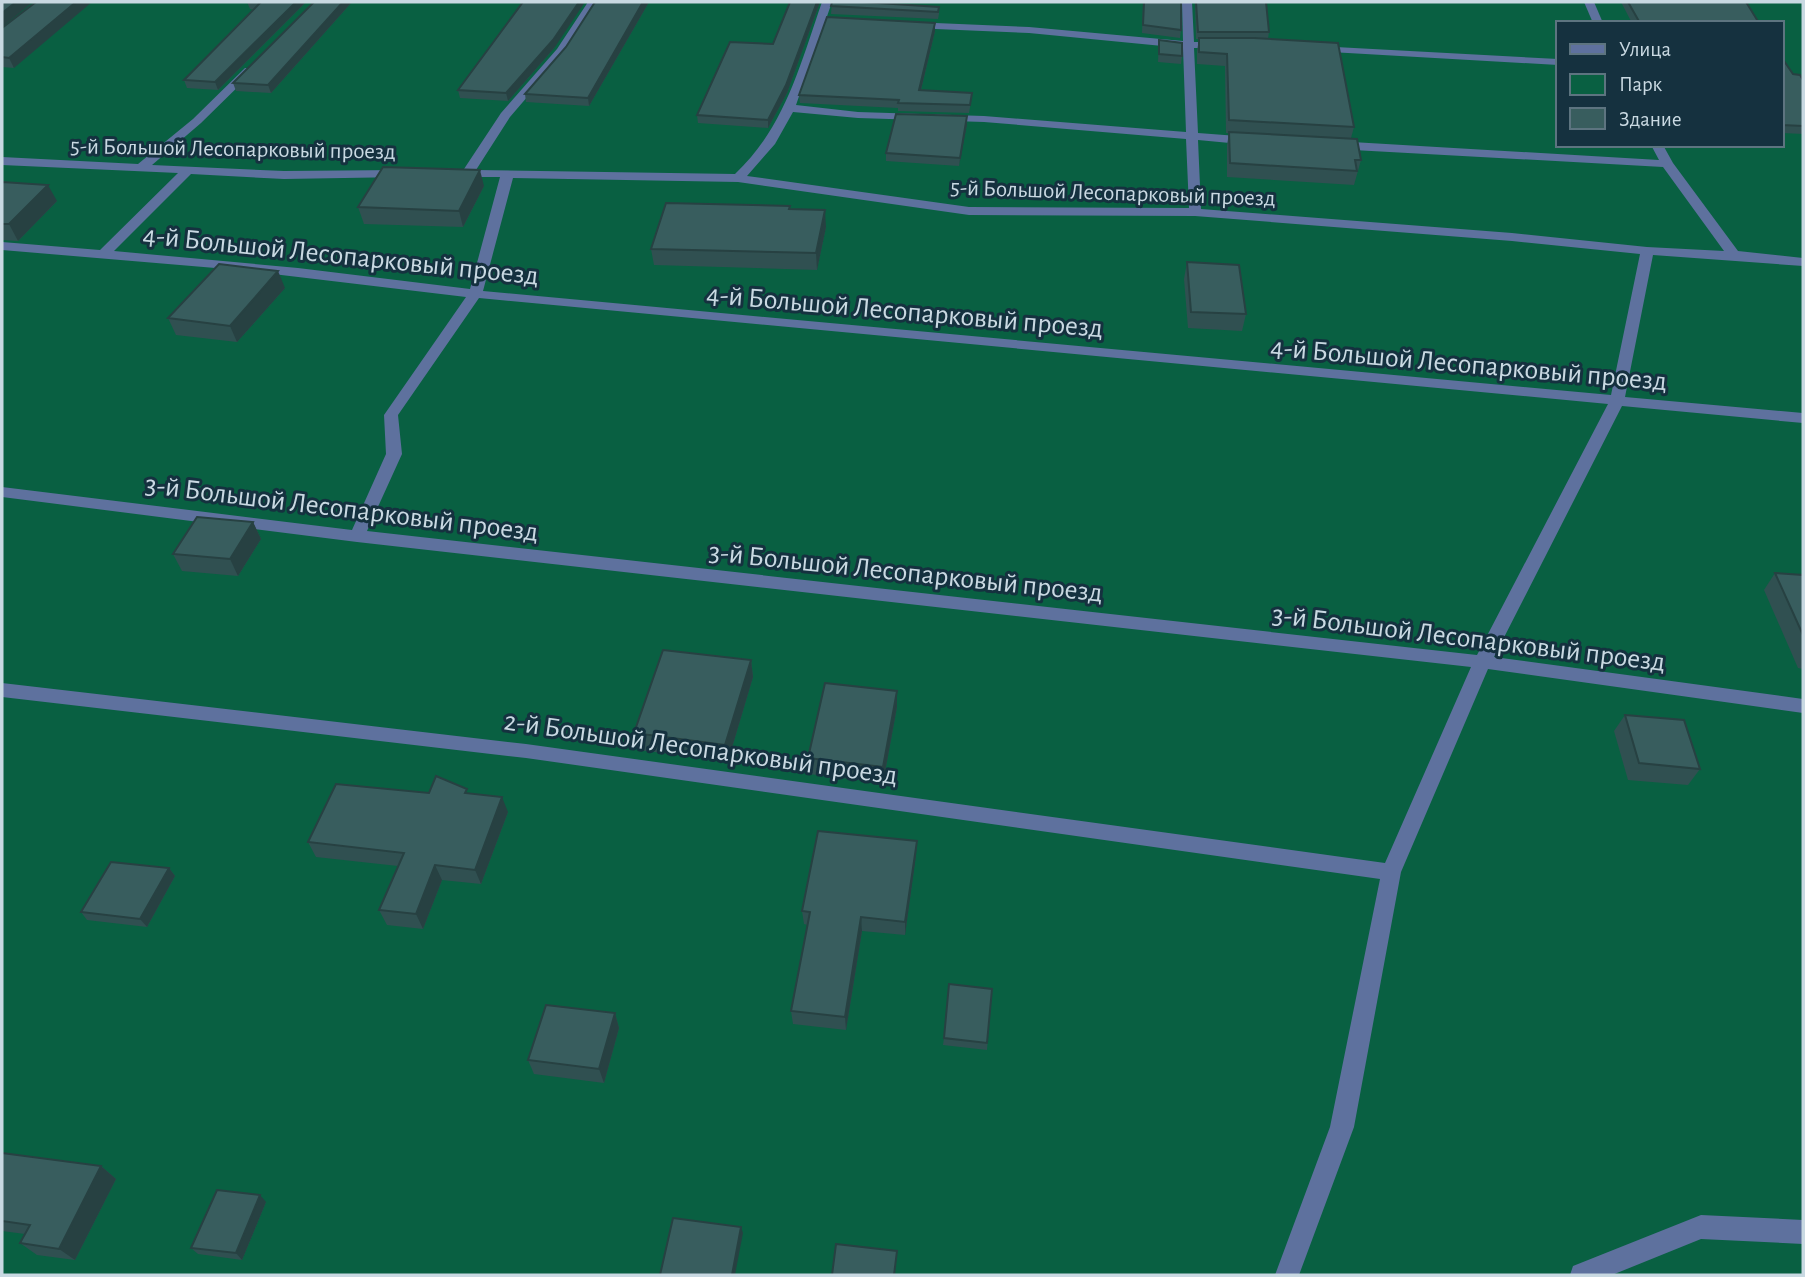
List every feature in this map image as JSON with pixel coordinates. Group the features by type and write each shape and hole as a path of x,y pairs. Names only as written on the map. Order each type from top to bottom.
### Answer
{"street":[{"path":"468,173 505,115 561,51 593,2"},
{"path":"738,178 757,163 791,108 827,19 827,2"},
{"path":"1187,2 1195,212"},
{"path":"1589,2 1597,21"},
{"path":"905,24 1029,30 1189,45 1227,45"},
{"path":"1305,48 1556,62"},
{"path":"140,169 197,121 258,61"},
{"path":"791,108 858,115 984,119 1192,138 1261,141"},
{"path":"1316,144 1667,164"},
{"path":"1658,147 1667,164 1734,255"},
{"name":"5-й Большой Лесопарковый проезд","path":"2,160 284,175 415,173"},
{"path":"104,253 187,171"},
{"name":"5-й Большой Лесопарковый проезд","path":"442,173 738,178 969,211 1195,212 1803,262"},
{"path":"357,537 394,454 391,415 475,294 507,176"},
{"name":"4-й Большой Лесопарковый проезд","path":"2,246 104,253 364,279 475,294 1803,418"},
{"path":"1287,1275 1342,1127 1391,872 1482,662 1617,402 1647,251"},
{"name":"3-й Большой Лесопарковый проезд","path":"2,492 357,537 1482,662 1803,706"},
{"name":"2-й Большой Лесопарковый проезд","path":"2,690 526,751 1391,872"},
{"path":"1582,1275 1701,1227 1803,1232"}],"green space":[{"path":"2,2 1803,2 1803,1275 2,1275"}],"building":[{"path":"2,2 16,2 2,13"},
{"path":"36,2 76,2 9,58 2,57 2,28"},
{"path":"261,2 296,2 215,82 184,80"},
{"path":"314,2 343,2 268,85 233,83"},
{"path":"523,2 579,2 553,40 506,93 458,90"},
{"path":"595,2 643,2 588,98 525,94 566,47"},
{"path":"790,2 817,2 786,85 768,120 697,115 730,42 773,44"},
{"path":"832,2 939,7 938,12 831,6"},
{"path":"1144,2 1181,2 1181,30 1143,25"},
{"path":"1196,2 1266,2 1269,32 1198,32"},
{"path":"1628,2 1746,2 1758,21 1639,21"},
{"path":"827,17 935,23 919,90 972,93 970,105 898,103 899,100 799,95"},
{"path":"1199,38 1338,43 1354,127 1229,120 1227,54 1199,52"},
{"path":"1159,40 1182,43 1182,56 1159,54"},
{"path":"1784,61 1793,74 1800,75 1803,80 1803,126 1784,125"},
{"path":"896,114 967,116 960,158 886,153"},
{"path":"1229,132 1357,139 1361,160 1355,160 1357,171 1230,163"},
{"path":"383,167 480,170 459,211 358,207"},
{"path":"2,182 48,185 9,224 2,224"},
{"path":"666,203 790,206 789,209 825,210 816,253 651,249"},
{"path":"1187,262 1239,265 1246,314 1191,312"},
{"path":"219,264 278,271 230,326 168,318"},
{"path":"197,517 253,522 230,559 173,554"},
{"path":"1775,573 1803,575 1803,635"},
{"path":"663,650 751,660 725,745 634,733"},
{"path":"825,683 897,691 883,767 808,758"},
{"path":"1625,715 1684,720 1700,769 1639,763"},
{"path":"436,776 467,789 465,793 502,797 475,870 435,865 416,914 379,910 404,853 308,842 336,784 429,793"},
{"path":"818,831 917,841 905,922 861,917 845,1017 791,1011 810,912 802,911"},
{"path":"111,862 169,868 140,919 81,912"},
{"path":"949,984 992,989 987,1043 944,1038"},
{"path":"546,1005 615,1013 599,1069 528,1060"},
{"path":"2,1153 101,1166 59,1249 20,1243 30,1225 2,1221"},
{"path":"217,1190 260,1195 236,1253 191,1248"},
{"path":"673,1218 741,1227 732,1275 660,1275"},
{"path":"836,1244 897,1251 894,1275 832,1275"}]}
